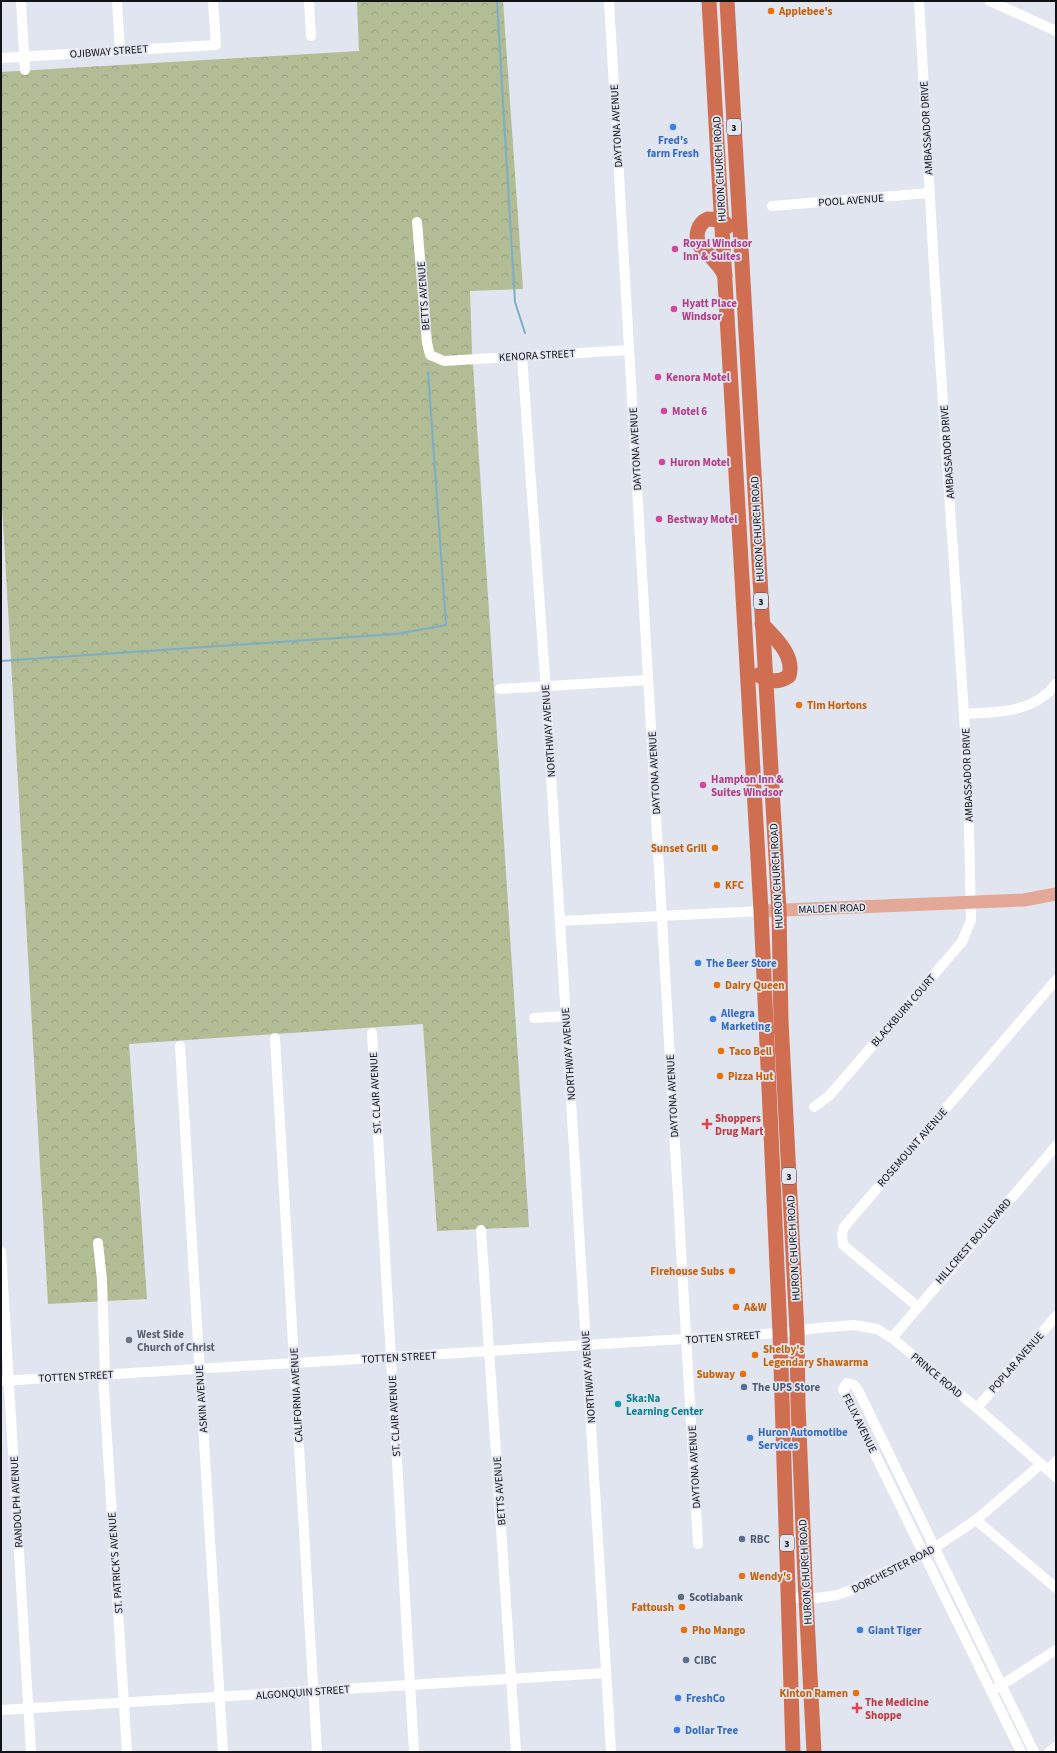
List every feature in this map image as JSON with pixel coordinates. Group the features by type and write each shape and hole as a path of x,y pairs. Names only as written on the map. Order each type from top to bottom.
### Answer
{"highway":[{"name":"HURON CHURCH ROAD","path":"709,1 761,911 780,1333 794,1752"},
{"name":"HURON CHURCH ROAD","path":"727,1 779,910 781,1021 797,1332 798,1404 814,1752"},
{"path":"725,274 700,246 697,235 698,228 704,221 712,218 722,220 735,233 742,253"},
{"path":"748,671 774,682 781,681 789,676 791,669 788,656 780,644 762,624"}],"main road":[{"name":"MALDEN ROAD","path":"761,911 1024,900 1056,894"}],"street":[{"path":"21,1 26,70"},
{"path":"117,1 120,51"},
{"name":"OJIBWAY STREET","path":"1,58 216,45 213,1"},
{"path":"309,1 311,36"},
{"name":"DAYTONA AVENUE","path":"609,1 698,1544"},
{"name":"AMBASSADOR DRIVE","path":"919,1 929,193 964,714 971,902"},
{"path":"990,1 1056,31"},
{"name":"POOL AVENUE","path":"772,206 929,193"},
{"name":"BETTS AVENUE","path":"417,222 427,343 430,355 444,361"},
{"name":"KENORA STREET","path":"444,361 629,350"},
{"name":"NORTHWAY AVENUE","path":"522,356 545,686 612,1752"},
{"path":"500,689 648,680"},
{"path":"964,714 1010,711 1027,706 1051,691 1056,684"},
{"name":"BLACKBURN COURT","path":"814,1107 830,1096 962,942 971,920 971,902"},
{"name":"MALDEN ROAD","path":"560,921 761,911"},
{"name":"ROSEMOUNT AVENUE","path":"917,1306 843,1245 842,1234 844,1226 1056,980"},
{"path":"534,1018 566,1016"},
{"name":"ST. CLAIR AVENUE","path":"372,1033 414,1752"},
{"name":"CALIFORNIA AVENUE","path":"275,1038 317,1752"},
{"name":"ASKIN AVENUE","path":"180,1046 223,1752"},
{"name":"HILLCREST BOULEVARD","path":"892,1338 917,1306 1056,1146"},
{"name":"BETTS AVENUE","path":"481,1230 516,1752"},
{"name":"ST. PATRICK'S AVENUE","path":"98,1243 102,1280 104,1374 127,1752"},
{"name":"RANDOLPH AVENUE","path":"1,1252 5,1380 31,1752"},
{"name":"POPLAR AVENUE","path":"977,1408 1056,1316"},
{"name":"PRINCE ROAD","path":"797,1332 818,1328 854,1325 877,1329 892,1338 1049,1470"},
{"name":"TOTTEN STREET","path":"5,1380 586,1346 797,1332"},
{"name":"FELIX AVENUE","path":"1021,1752 843,1389 847,1384 854,1385 858,1390 1034,1752"},
{"name":"DORCHESTER ROAD","path":"788,1598 817,1598 837,1595 854,1589 881,1574 925,1554 1049,1470 1056,1461"},
{"path":"976,1520 1056,1588"},
{"path":"992,1692 1002,1684 1056,1650"},
{"name":"ALGONQUIN STREET","path":"1,1710 606,1673"},
{"path":"1049,1752 1056,1747"}],"green space":[{"path":"357,1 503,1 523,289 470,291 472,350 529,1227 437,1231 423,1024 129,1044 147,1299 48,1304 1,487 1,72 359,51"}],"waterway":[{"path":"497,1 515,302 525,333"},
{"path":"1,661 396,634 446,625 428,372"}],"place":[{"name":"Applebee's","path":"771,11"},
{"name":"Fred's farm Fresh","path":"673,127"},
{"name":"Royal Windsor Inn & Suites","path":"675,249"},
{"name":"Hyatt Place Windsor","path":"674,309"},
{"name":"Kenora Motel","path":"658,377"},
{"name":"Motel 6","path":"664,411"},
{"name":"Huron Motel","path":"662,462"},
{"name":"Bestway Motel","path":"659,519"},
{"name":"Tim Hortons","path":"799,705"},
{"name":"Hampton Inn & Suites Windsor","path":"703,785"},
{"name":"Sunset Grill","path":"715,848"},
{"name":"KFC","path":"717,885"},
{"name":"The Beer Store","path":"698,963"},
{"name":"Dairy Queen","path":"717,985"},
{"name":"Allegra Marketing","path":"713,1019"},
{"name":"Taco Bell","path":"721,1051"},
{"name":"Pizza Hut","path":"720,1076"},
{"name":"Shoppers Drug Mart","path":"707,1124"},
{"name":"Firehouse Subs","path":"732,1271"},
{"name":"A&W","path":"736,1307"},
{"name":"West Side Church of Christ","path":"129,1340"},
{"name":"Shelby's Legendary Shawarma","path":"755,1355"},
{"name":"Subway","path":"743,1374"},
{"name":"The UPS Store","path":"744,1387"},
{"name":"Ska:Na Learning Center","path":"618,1404"},
{"name":"Huron Automotibe Services","path":"750,1438"},
{"name":"RBC","path":"742,1539"},
{"name":"Wendy's","path":"742,1576"},
{"name":"Scotiabank","path":"681,1597"},
{"name":"Fattoush","path":"682,1607"},
{"name":"Pho Mango","path":"684,1630"},
{"name":"Giant Tiger","path":"860,1630"},
{"name":"CIBC","path":"686,1660"},
{"name":"Kinton Ramen","path":"856,1693"},
{"name":"FreshCo","path":"678,1698"},
{"name":"The Medicine Shoppe","path":"857,1708"},
{"name":"Dollar Tree","path":"677,1730"}]}
